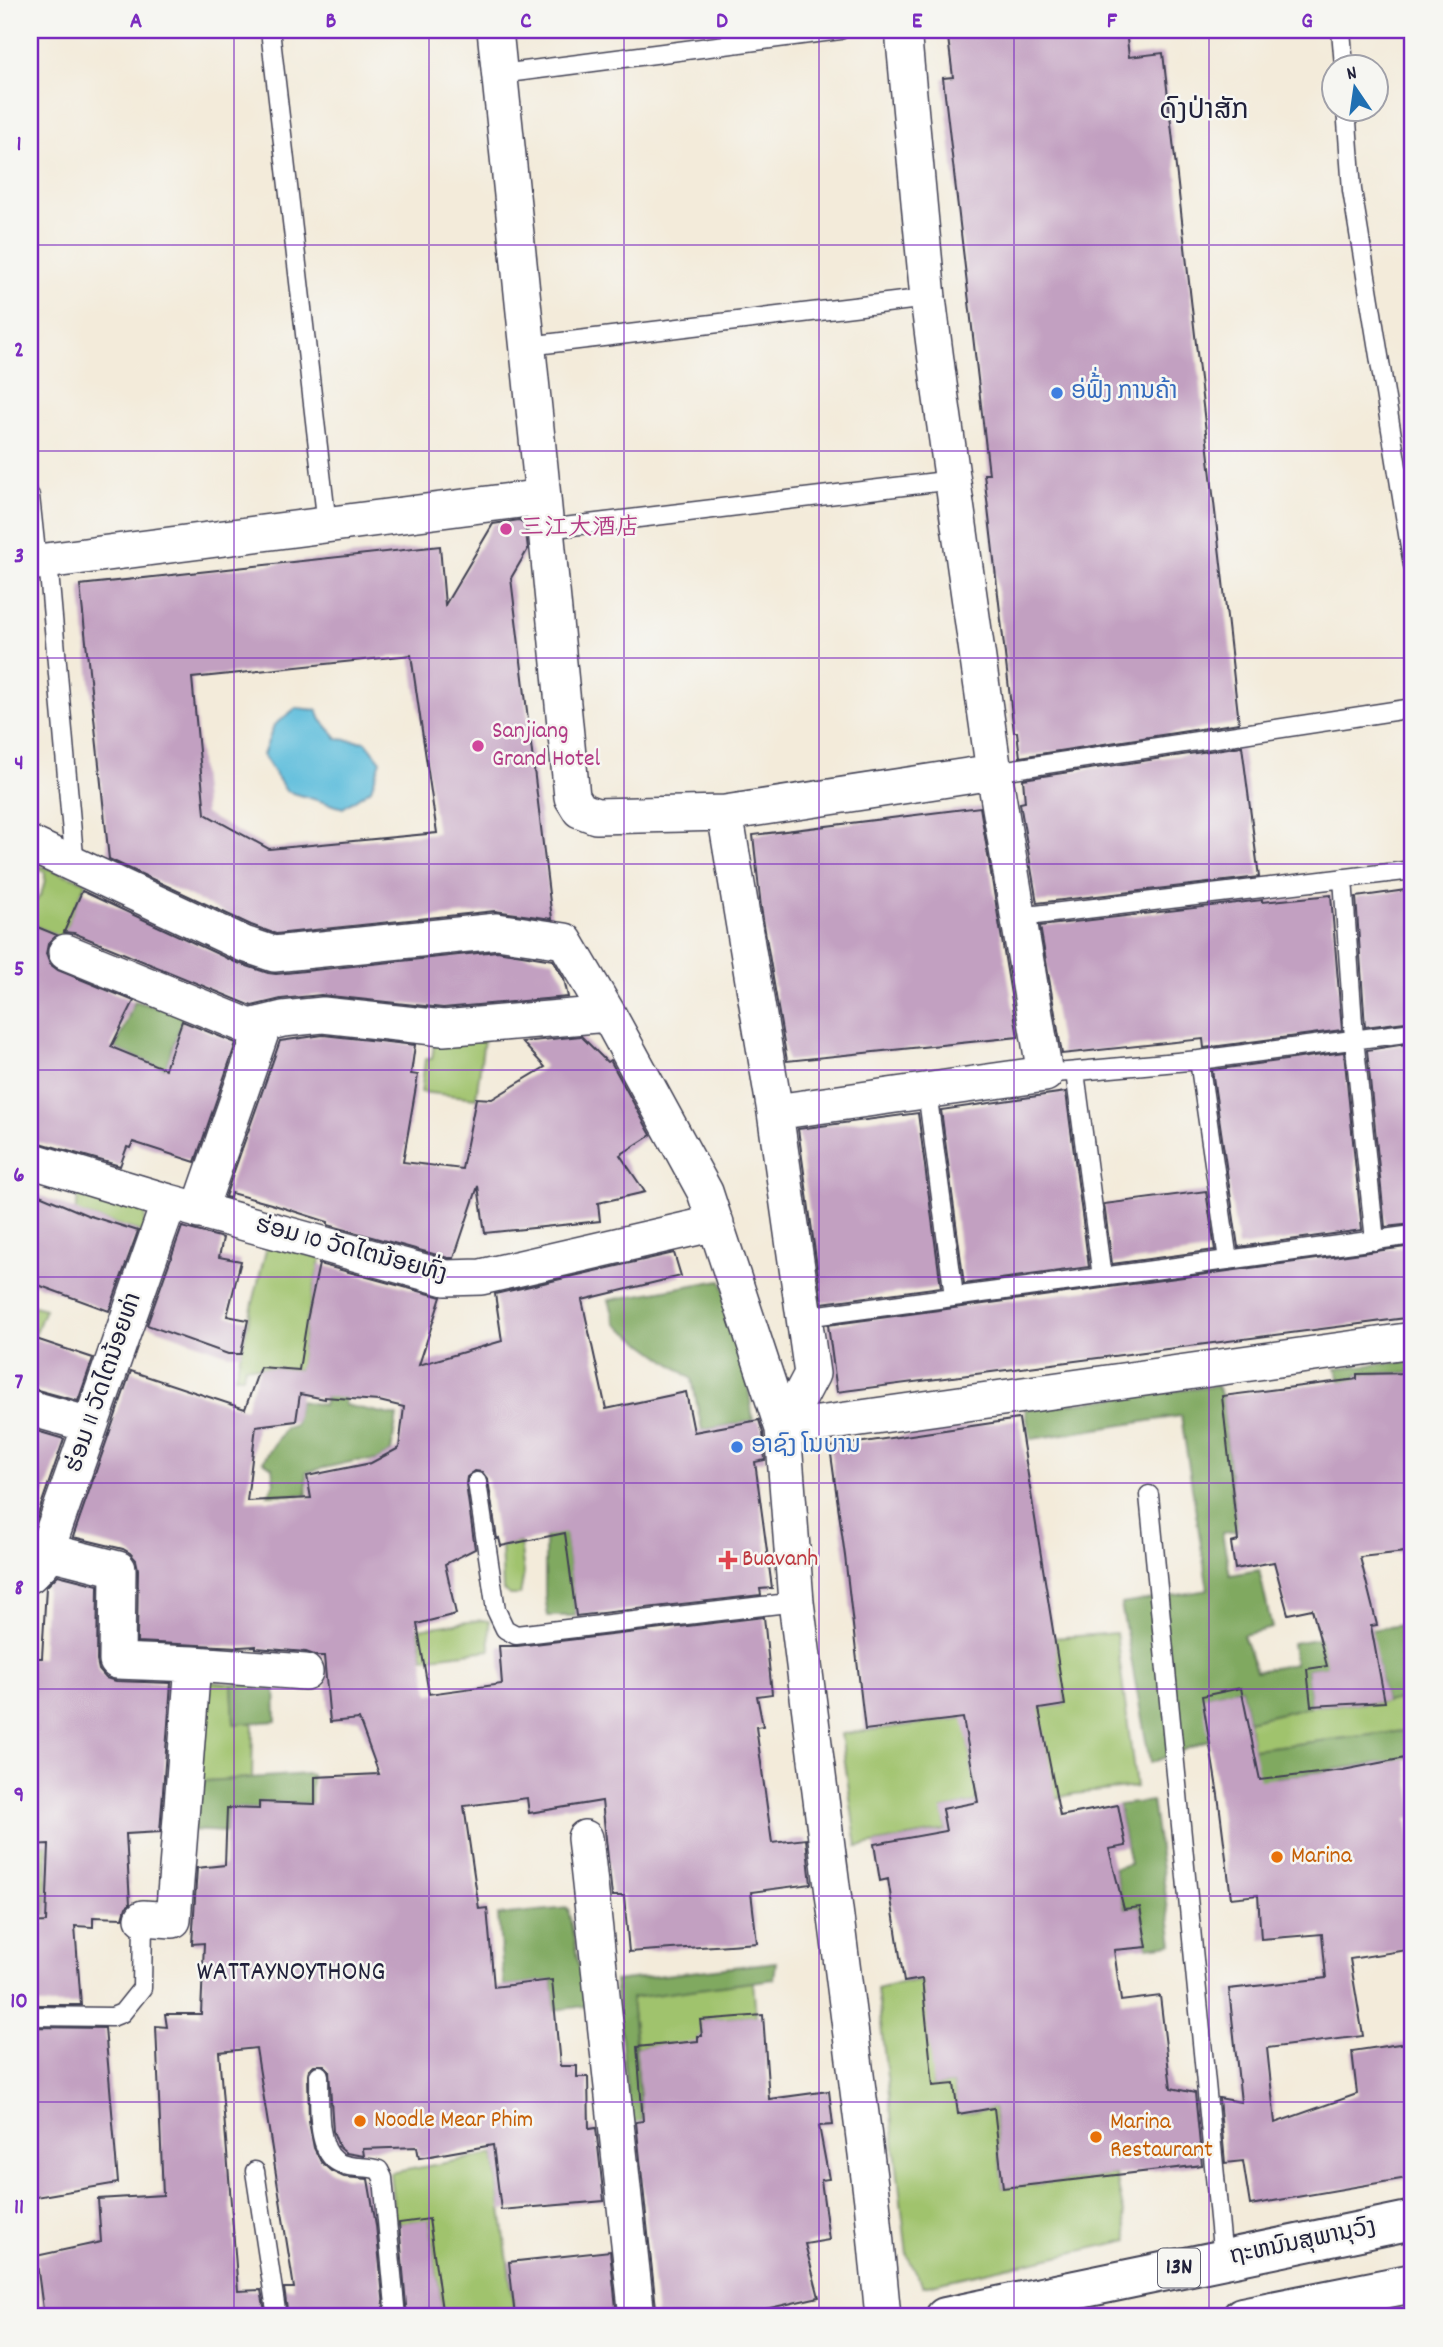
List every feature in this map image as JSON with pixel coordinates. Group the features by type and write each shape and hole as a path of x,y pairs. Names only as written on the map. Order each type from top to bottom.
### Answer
{"highway":[{"name":"ຖະຫນົນສຸພານຸວົງ","path":"945,2317 1413,2220"},
{"path":"1242,2317 1351,2307 1413,2283"}],"street":[{"path":"495,30 572,797 580,810 596,816 725,813 994,772"},
{"path":"775,1112 1060,1073 1019,917 994,772 928,298 903,30"},
{"path":"38,562 327,525 545,513"},
{"path":"725,813 775,1112 812,1374 783,1429"},
{"path":"30,844 244,944 274,954 497,931 565,941 608,1014 705,1192 783,1429 796,1602 872,2201 883,2317"},
{"path":"66,952 250,1027 283,1019 340,1015 443,1027 608,1014"},
{"name":"ຮ່ອມ 11 ວັດໄຕນ້ອຍທ່າ","path":"39,1563 90,1425 264,1024"},
{"name":"ຮ່ອມ 10 ວັດໄຕນ້ອຍທົ່ງ","path":"30,1160 184,1206 446,1278 481,1277 716,1223"},
{"path":"783,1429 1413,1340"},
{"path":"30,1408 90,1425"},
{"path":"39,1563 118,1569 117,1661 305,1672"},
{"path":"143,1918 173,1920 193,1664"},
{"path":"585,1838 637,2317"}],"lane":[{"path":"271,30 327,525"},
{"path":"499,74 840,30"},
{"path":"1341,30 1343,52"},
{"path":"1347,122 1352,190 1413,565"},
{"path":"528,346 928,298"},
{"path":"545,513 953,480"},
{"path":"30,496 75,867"},
{"path":"994,772 1413,708"},
{"path":"1019,917 1413,870"},
{"path":"1343,878 1353,1038 1375,1241"},
{"path":"1102,1277 1060,1073 1199,1060 1413,1032"},
{"path":"1199,1060 1228,1260"},
{"path":"927,1091 954,1296"},
{"path":"805,1317 1413,1236"},
{"path":"477,1482 496,1610 505,1629 516,1635 796,1602"},
{"path":"1149,1495 1223,2259"},
{"path":"30,2016 112,2017 122,2013 142,1988 143,1918"},
{"path":"319,2075 321,2135 327,2150 336,2161 353,2167 371,2167 379,2170 383,2178 396,2317"},
{"path":"255,2171 276,2317"}],"green space":[{"path":"30,862 86,882 62,938 53,938 54,934 30,924 30,906 42,892 45,873"},
{"path":"135,1001 184,1015 165,1069 115,1049"},
{"path":"435,1037 484,1039 476,1098 421,1092 425,1059 432,1059"},
{"path":"80,1190 145,1205 145,1233 75,1212"},
{"path":"267,1246 321,1257 307,1320 300,1370 245,1366 243,1376 235,1376"},
{"path":"721,1280 743,1348 753,1421 702,1430 692,1379 616,1324 609,1300"},
{"path":"30,1305 45,1309 33,1340 30,1339"},
{"path":"1413,1361 1413,1373 1357,1374 1364,1454 1336,1368"},
{"path":"330,1383 347,1386 344,1405 397,1416 391,1452 377,1460 355,1461 306,1472 307,1495 268,1495 274,1483 272,1467 263,1461 285,1428 295,1425 299,1401 323,1405"},
{"path":"1217,1386 1222,1396 1234,1510 1255,1529 1222,1533 1230,1575 1259,1570 1272,1628 1243,1635 1256,1671 1295,1664 1292,1643 1413,1623 1413,1696 1385,1702 1377,1661 1307,1669 1311,1706 1248,1721 1241,1688 1203,1696 1210,1740 1150,1763 1121,1604 1208,1590 1181,1416 1031,1439 1025,1409"},
{"path":"563,1512 576,1616 548,1616 545,1596 545,1518"},
{"path":"520,1542 524,1573 520,1595 510,1595 503,1590 501,1546"},
{"path":"489,1621 490,1650 423,1658 418,1629"},
{"path":"1116,1633 1136,1787 1056,1798 968,1742 978,1802 943,1809 946,1830 857,1847 841,1734 1065,1705 1053,1638"},
{"path":"199,1681 232,1684 234,1724 253,1722 252,1778 206,1781 191,1796"},
{"path":"275,1681 276,1721 234,1724 232,1684"},
{"path":"1413,1696 1413,1730 1253,1749 1248,1721 1311,1706 1385,1702"},
{"path":"1413,1730 1413,1758 1277,1778 1260,1800 1253,1749"},
{"path":"312,1775 311,1804 259,1802 259,1809 227,1808 226,1832 189,1830 191,1796 206,1781"},
{"path":"1152,1801 1173,1944 1147,1947 1140,1908 1124,1909 1114,1868 1130,1864 1118,1805"},
{"path":"30,1845 47,1845 46,1915 30,1917"},
{"path":"568,1908 586,2006 555,2010 552,1980 504,1986 498,1915"},
{"path":"776,1962 774,1979 631,1998 643,2128 631,2125 615,1981"},
{"path":"753,1981 756,2016 701,2020 699,2056 671,2058 669,2044 637,2047 630,1998"},
{"path":"904,1982 938,1982 933,2086 954,2084 959,2114 994,2108 1003,2188 1116,2175 1129,2240 923,2286 907,2255 877,1989"},
{"path":"494,2154 515,2317 443,2317 429,2220 395,2223 390,2173"}],"water":[{"path":"296,708 317,710 321,720 338,739 366,742 381,761 371,789 343,808 286,791 263,755 274,725"}],"building":[{"path":"947,30 1126,30 1129,57 1163,53 1239,723 1020,757 1017,732 1014,732 984,474 989,474 943,78 953,77"},
{"name":"Sanjiang Grand Hotel","path":"519,520 525,524 528,549 511,578 552,919 495,911 276,934 109,859 80,585 440,546 445,605 493,524","holes":["411,655 437,833 269,849 205,814 192,678"]},
{"path":"1242,746 1259,877 1037,903 1020,803 1025,802 1023,779"},
{"path":"980,807 1018,1037 787,1061 761,907 753,835"},
{"path":"1413,889 1413,1021 1365,1027 1356,897"},
{"path":"82,891 235,962 268,973 497,951 553,960 564,979 568,997 443,1008 321,995 281,999 252,1006 74,933 64,932"},
{"path":"1331,895 1342,1030 1204,1048 1203,1039 1062,1054 1040,926 1262,900"},
{"path":"30,924 57,935 48,944 46,954 50,964 58,970 134,1001 111,1047 165,1069 182,1021 236,1043 195,1162 133,1142 130,1148 127,1147 120,1166 30,1140"},
{"path":"323,1035 415,1045 411,1074 418,1075 403,1162 462,1169 476,1098 492,1099 545,1067 522,1042 581,1036 607,1062 610,1060 651,1135 620,1155 645,1192 598,1203 600,1221 485,1233 478,1186 454,1258 328,1225 328,1222 231,1193 230,1198 225,1197 280,1041"},
{"path":"1413,1043 1413,1224 1385,1227 1367,1050"},
{"path":"1344,1052 1362,1230 1238,1247 1212,1070"},
{"path":"1066,1092 1089,1267 964,1284 941,1110"},
{"path":"918,1113 941,1287 822,1303 798,1129"},
{"path":"30,1191 87,1215 138,1231 109,1311 30,1282"},
{"path":"1206,1191 1215,1250 1112,1264 1104,1204"},
{"path":"182,1227 223,1238 219,1257 241,1261 227,1316 248,1320 241,1354 228,1354 147,1325"},
{"path":"1413,1246 1413,1317 837,1392 828,1325"},
{"path":"674,1253 681,1276 582,1300 606,1409 686,1392 694,1432 759,1420 765,1460 755,1462 772,1588 760,1589 761,1595 576,1616 565,1533 501,1546 499,1538 497,1539 488,1480 482,1472 475,1471 467,1477 466,1484 475,1549 445,1564 456,1614 417,1624 429,1694 502,1684 499,1646 764,1617 772,1694 757,1696 763,1726 756,1727 772,1843 806,1839 811,1884 751,1892 757,1943 629,1952 624,1896 612,1896 602,1801 529,1813 527,1798 464,1806 479,1909 487,1908 494,1987 552,1980 560,2066 577,2066 577,2077 588,2077 589,2129 596,2128 604,2201 501,2210 493,2145 419,2158 417,2147 363,2149 364,2156 346,2153 339,2147 333,2131 329,2070 324,2065 314,2065 309,2069 308,2075 309,2122 314,2148 321,2162 331,2171 344,2177 368,2179 376,2225 385,2317 288,2317 284,2288 294,2288 256,2048 219,2052 238,2291 261,2290 266,2317 44,2317 36,2256 101,2242 98,2199 163,2195 156,2026 167,2027 165,2014 201,2014 204,1943 192,1944 197,1868 225,1865 227,1808 259,1809 259,1802 315,1804 315,1777 379,1774 359,1719 330,1722 324,1656 256,1646 137,1642 136,1560 123,1549 73,1537 131,1371 245,1409 260,1367 299,1370 319,1264 441,1297 419,1365 502,1341 495,1294","holes":["300,1394 325,1399 379,1401 404,1407 399,1448 371,1463 307,1476 311,1498 247,1501 256,1426 296,1421"]},
{"path":"30,1337 93,1358 78,1401 30,1388"},
{"path":"1413,1373 1413,1551 1360,1557 1377,1625 1371,1626 1385,1702 1311,1706 1307,1669 1327,1666 1312,1609 1288,1614 1274,1562 1235,1569 1231,1543 1238,1541 1222,1396 1357,1379 1357,1374"},
{"path":"1019,1419 1065,1705 1039,1709 1060,1816 1118,1805 1126,1846 1109,1849 1124,1909 1140,1907 1147,1947 1114,1950 1121,2001 1160,1996 1171,2088 1195,2093 1202,2165 1003,2188 994,2108 958,2114 954,2084 933,2086 922,1979 904,1982 888,1879 880,1881 874,1844 946,1831 942,1809 978,1802 963,1718 865,1730 830,1447"},
{"path":"30,1429 64,1439 30,1537"},
{"path":"58,1575 98,1585 97,1661 99,1670 106,1678 116,1681 171,1683 160,1832 126,1834 130,1904 126,1907 123,1918 93,1917 93,1927 75,1926 81,2005 30,2005 30,1923 46,1922 49,1844 30,1845 30,1658 42,1658 46,1587"},
{"path":"1241,1688 1260,1780 1343,1770 1405,1758 1413,1805 1413,1817 1407,1818 1413,1859 1413,1949 1350,1959 1363,2036 1267,2048 1275,2123 1357,2094 1352,2051 1413,2042 1413,2177 1250,2205 1243,2161 1225,2163 1219,2098 1241,2102 1229,1989 1326,1978 1322,1934 1261,1939 1258,1895 1231,1898 1202,1696"},
{"path":"763,2015 769,2099 829,2091 833,2125 819,2126 829,2179 821,2180 829,2240 805,2244 819,2297 730,2317 657,2317 636,2122 643,2121 637,2047 698,2041 698,2036 702,2036 700,2020"},
{"path":"30,2027 105,2028 118,2183 30,2198"},
{"path":"429,2219 443,2317 407,2317 399,2223"},
{"path":"610,2251 617,2317 515,2317 509,2262"}],"place":[{"name":"ອ່ຟົ້່ງ ການຄ້າ","path":"1057,393"},
{"name":"三江大酒店","path":"506,529"},
{"name":"Sanjiang Grand Hotel","path":"478,746"},
{"name":"ອາຊົງ ໂນບານ","path":"737,1447"},
{"name":"Buavanh","path":"728,1560"},
{"name":"Marina","path":"1277,1857"},
{"name":"Noodle Mear Phim","path":"360,2121"},
{"name":"Marina Restaurant","path":"1096,2137"}],"district":[{"name":"ດົງປ່າສັກ","path":"1204,113"},
{"name":"WATTAYNOYTHONG","path":"291,1974"}]}
